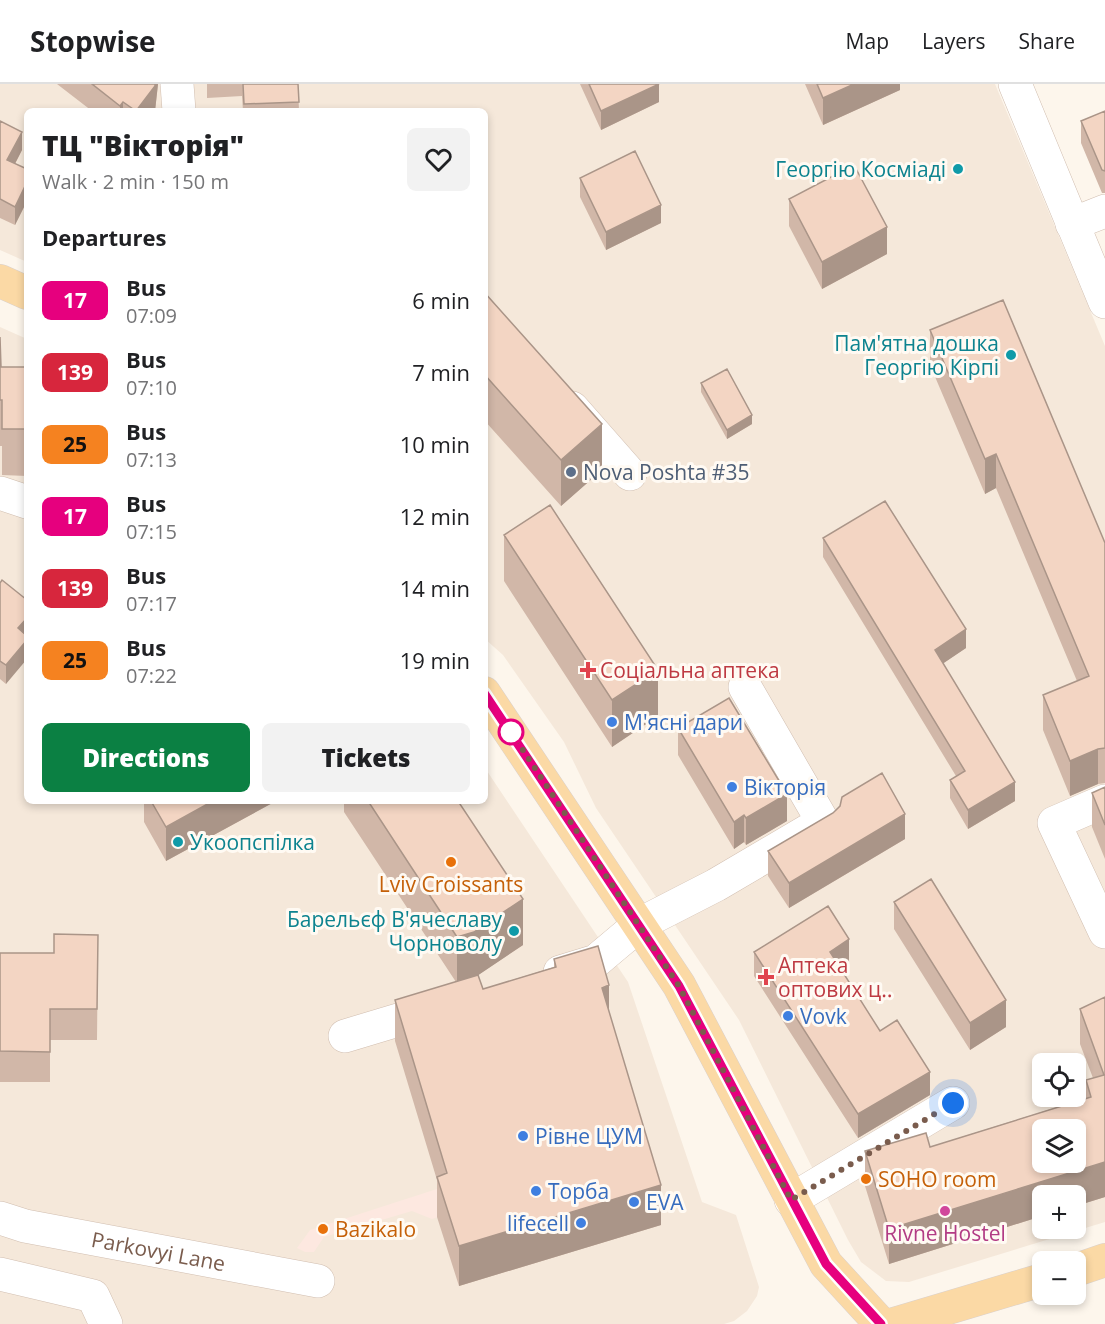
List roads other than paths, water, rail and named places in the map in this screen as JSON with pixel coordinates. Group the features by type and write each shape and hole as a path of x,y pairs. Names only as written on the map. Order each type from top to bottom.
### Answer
{"main road":[{"path":"0,281 24,292"},
{"path":"488,699 640,924 679,986 826,1264 881,1324"},
{"path":"1086,1267 1105,1260"},
{"path":"894,1324 1032,1283"}],"street":[{"path":"177,84 179,108"},
{"path":"1015,84 1105,302"},
{"path":"1072,224 1105,211"},
{"path":"554,386 630,474"},
{"path":"0,493 24,501"},
{"path":"527,981 596,961 640,924 716,885 823,822 745,687"},
{"path":"1105,801 1054,823 1105,932"},
{"path":"345,1036 470,998"},
{"path":"791,1200 953,1103"},
{"name":"Parkovyi Lane","path":"0,1218 25,1226 318,1281"},
{"path":"0,1274 93,1296 106,1324"}],"place":[{"name":"Георгію Косміаді","path":"958,169"},
{"name":"Пам'ятна дошка Георгію Кірпі","path":"1011,355"},
{"name":"Nova Poshta #35","path":"571,472"},
{"name":"Соціальна аптека","path":"588,670"},
{"name":"М'ясні дари","path":"612,722"},
{"name":"Вікторія","path":"732,787"},
{"name":"Укоопспілка","path":"178,842"},
{"name":"Lviv Croissants","path":"451,862"},
{"name":"Барельєф В'ячеславу Чорноволу","path":"514,931"},
{"name":"Аптека оптових ц‥","path":"766,977"},
{"name":"Vovk","path":"788,1016"},
{"name":"Рівне ЦУМ","path":"523,1136"},
{"name":"SOHO room","path":"866,1179"},
{"name":"Торба","path":"536,1191"},
{"name":"EVA","path":"634,1202"},
{"name":"Rivne Hostel","path":"945,1211"},
{"name":"lifecell","path":"581,1223"},
{"name":"Bazikalo","path":"323,1229"}]}
